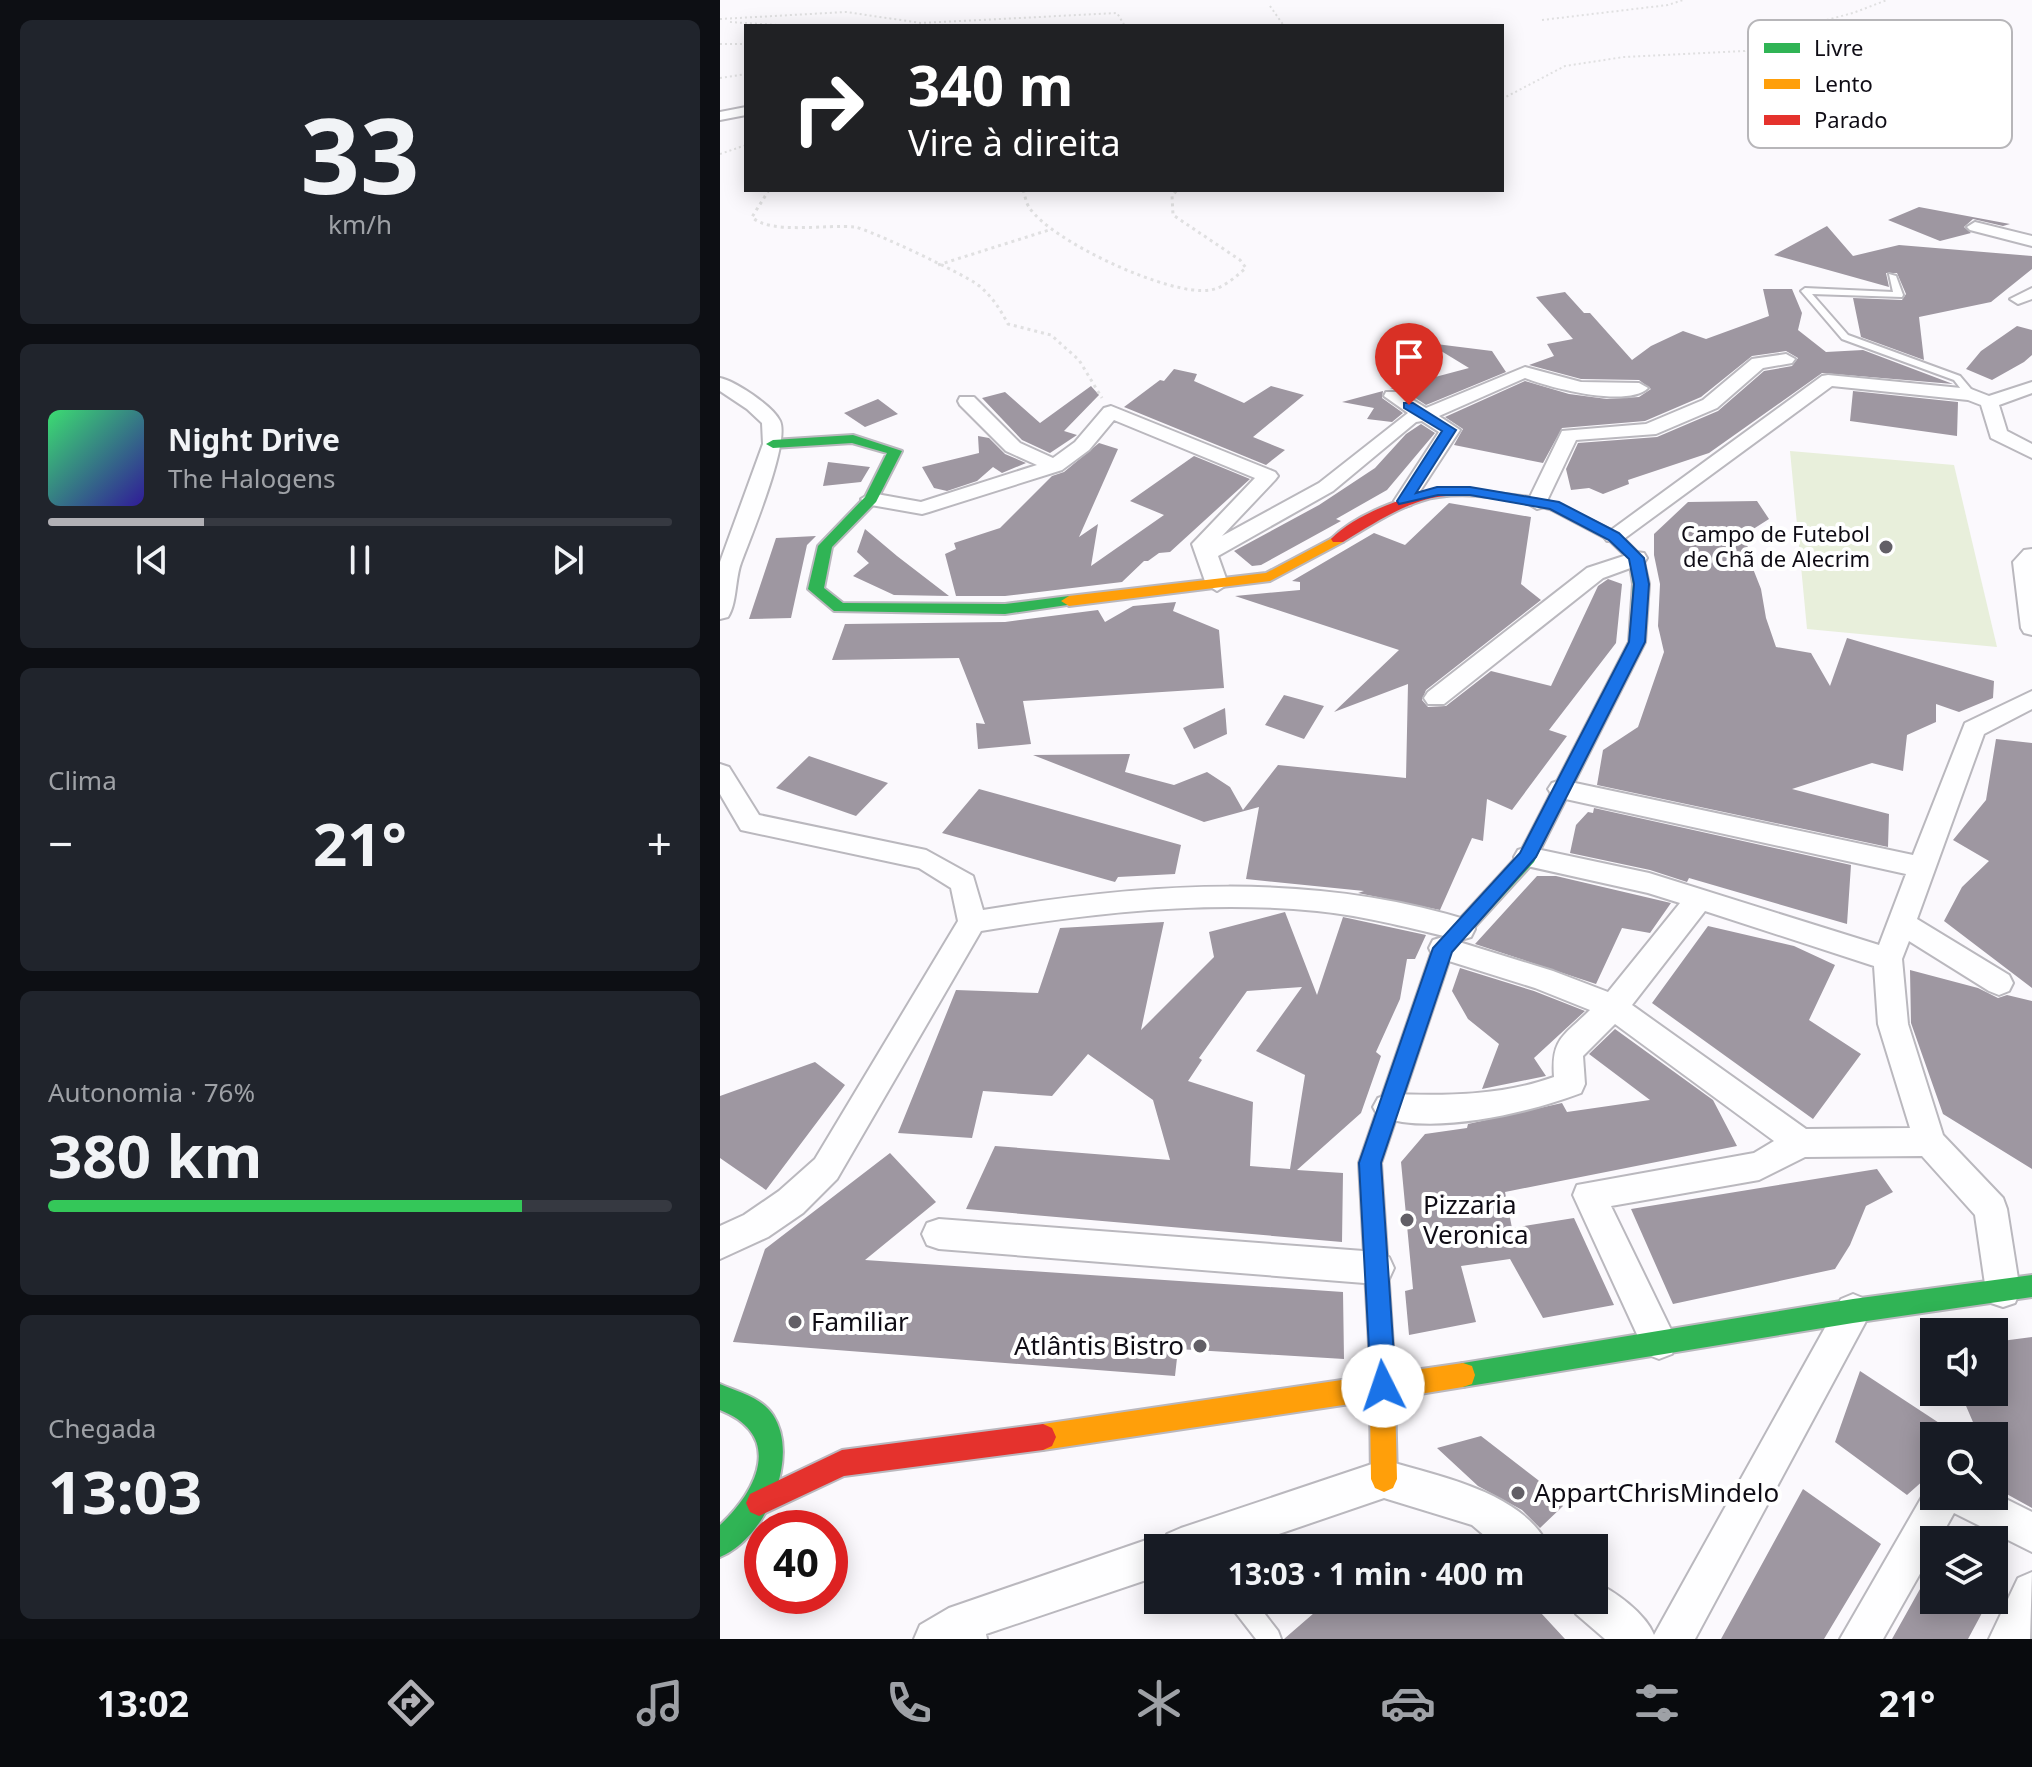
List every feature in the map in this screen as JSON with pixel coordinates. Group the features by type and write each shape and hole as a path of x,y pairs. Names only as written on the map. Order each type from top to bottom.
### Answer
{"street":[{"path":"720,116 744,111"},
{"path":"1975,227 2032,241"},
{"path":"1537,503 1569,435 1649,430 1710,404 1758,363 1786,359"},
{"path":"1207,553 1326,487 1410,418 1425,415 1525,372 1579,390 1609,392 1639,388"},
{"path":"1614,537 1828,380 1980,398 2032,387"},
{"path":"720,383 754,405 771,422 773,444 724,581 720,612"},
{"path":"1393,396 1450,430 1404,501"},
{"path":"1980,398 1998,434 2032,452"},
{"path":"967,401 992,430 1013,447 1055,466"},
{"path":"871,499 922,508 1055,466 1082,446 1111,412 1268,476 1203,544 1217,584"},
{"path":"773,444 853,439 895,451 871,499 825,546 816,589 839,608 1005,609 1270,577 1404,501 1437,491 1470,491 1554,505 1614,537 1636,558 1641,584 1637,642 1527,857 1452,938 1370,1163 1383,1386 1384,1479"},
{"path":"2032,555 2024,562 2032,628"},
{"path":"1436,698 1595,573 1636,558"},
{"path":"759,1503 842,1463 955,1450 1853,1311 2018,1289 1991,1209 1930,1142 1893,1024 1888,959 1974,729 2032,699"},
{"path":"720,773 750,823"},
{"path":"1561,789 1922,867"},
{"path":"720,819 926,860 963,883 972,922 826,1169 791,1202 756,1226 720,1243"},
{"path":"1527,857 1649,883 1888,959"},
{"path":"972,922 1057,907 1258,897 1365,907 1452,938 1613,1007 1801,1143"},
{"path":"1389,1107 1456,1110 1533,1099 1570,1084 1567,1052 1613,1007 1698,901"},
{"path":"1900,922 1999,983"},
{"path":"1659,1342 1589,1195 1759,1166 1801,1143 1930,1142"},
{"path":"939,1234 1377,1268"},
{"path":"1673,1639 1853,1311"},
{"path":"720,1397 732,1398 750,1407 764,1420 778,1441 759,1503 738,1530 720,1544"},
{"path":"814,1453 842,1463"},
{"path":"1227,1534 1384,1479 1483,1509 1512,1534"},
{"path":"1860,1639 1935,1510"},
{"path":"1987,1510 2032,1533"},
{"path":"955,1633 1144,1561"},
{"path":"2009,1639 2032,1592"},
{"path":"1607,1614 1636,1639"}],"lane":[{"path":"1892,276 1899,295 1805,291 1845,337 1957,378 1980,398"},
{"path":"1251,1614 1270,1639"}],"path":[{"path":"1542,20 1668,5 1683,0"},
{"path":"1826,20 1887,0"},
{"path":"1270,6 1283,24"},
{"path":"720,20 846,12 921,23 1117,13 1124,24"},
{"path":"720,20 769,24"},
{"path":"720,44 744,44"},
{"path":"1504,98 1565,66 1624,57 1748,49"},
{"path":"720,78 744,74"},
{"path":"720,154 744,146"},
{"path":"768,192 752,217 758,223 778,227 833,225 860,228 976,283 995,301 1008,324 1051,335 1079,360 1111,412"},
{"path":"1023,192 1026,203 1049,230 1157,283 1207,291 1224,285 1246,268 1240,260 1173,215 1172,196 1175,192"},
{"path":"937,265 1049,230"}],"green space":[{"name":"Campo de Futebol de Chã de Alecrim","path":"1790,451 1954,465 1997,647 1807,629"}],"building":[{"path":"1919,207 2010,224 2003,226 1973,219 1964,227 1971,233 1940,241 1888,220"},
{"path":"1827,226 1853,256 1899,245 2032,256 2032,269 1991,302 1919,317 1924,360 1861,337 1853,298 1902,300 1906,294 1897,273 1886,273 1889,287 1774,255"},
{"path":"1763,289 1792,289 1802,313 1798,330 1826,352 1863,350 1953,384 1822,373 1709,453 1628,480 1629,484 1603,494 1589,488 1571,490 1566,469 1578,443 1657,437 1718,411 1764,371 1792,366 1798,358 1786,351 1752,356 1701,397 1645,421 1562,428 1543,463 1454,445 1463,429 1445,417 1525,381 1569,394 1607,399 1639,397 1651,389 1639,380 1581,379 1529,365 1554,356 1547,344 1573,339 1536,297 1565,292 1584,313 1590,313 1632,360 1651,346 1683,331 1706,339 1769,316"},
{"path":"2017,326 2032,330 2032,355 2024,362 1992,380 1966,369 1981,351"},
{"path":"1428,343 1492,351 1506,372 1426,405 1402,389 1390,389 1469,368"},
{"path":"1174,369 1197,374 1194,381 1244,403 1271,386 1304,395 1253,437 1285,450 1266,465 1124,407 1160,380 1164,381"},
{"path":"1091,386 1099,395 1064,431 1077,435 1050,453 1022,440 982,398 1005,392 1040,423"},
{"path":"1383,391 1382,398 1403,413 1392,422 1367,419 1374,408 1342,402"},
{"path":"1853,391 1958,402 1957,436 1850,421"},
{"path":"878,399 898,414 865,427 844,413"},
{"path":"1421,424 1435,433 1387,490 1336,519 1341,521 1261,565 1252,566 1234,551 1319,505 1375,468 1406,434"},
{"path":"978,436 989,438 1005,454 1026,463 1002,473 993,467 977,481 947,491 934,488 922,467 979,453"},
{"path":"1099,443 1118,449 1079,537 1098,524 1091,566 1164,515 1130,501 1194,456 1250,479 1170,552 1159,553 1144,561 1122,582 1005,596 956,596 945,554 956,549 954,543 1000,528 1052,476 1064,472"},
{"path":"828,462 870,467 861,482 823,486"},
{"path":"1757,501 1769,519 1747,533 1748,556 1761,589 1766,618 1776,647 1811,653 1830,686 1847,638 1994,681 1993,698 1959,712 1936,704 1936,722 1907,735 1903,771 1872,763 1792,789 1889,814 1888,847 1597,785 1603,750 1638,727 1664,652 1658,626 1660,584 1654,555 1654,534 1688,502"},
{"path":"1449,503 1531,517 1521,584 1541,600 1426,690 1422,700 1428,707 1446,706 1491,671 1551,686 1598,586 1608,579 1622,584 1616,643 1549,730 1567,736 1512,810 1487,799 1483,841 1472,838 1440,910 1358,893 1364,891 1246,879 1259,807 1204,822 1033,755 1130,754 1125,772 1174,785 1207,772 1230,787 1243,810 1278,765 1406,778 1408,684 1334,712 1399,650 1235,596 1300,590 1300,582 1292,581 1374,533 1405,545"},
{"path":"865,529 949,596 894,595 853,576 869,563 857,552"},
{"path":"816,536 807,545 791,618 749,619 776,538"},
{"path":"1176,602 1173,611 1219,630 1224,688 1023,701 1031,744 978,749 976,723 985,724 959,658 832,660 845,624 1005,622 1098,610 1105,622 1133,606"},
{"path":"1284,695 1324,706 1304,739 1265,725"},
{"path":"1225,708 1227,734 1194,749 1183,728"},
{"path":"1996,739 2032,743 2032,988 1944,921 1962,887 1989,861 1953,840 1986,800"},
{"path":"809,756 888,783 856,816 776,788"},
{"path":"979,789 1181,845 1175,874 1118,877 1115,882 942,833"},
{"path":"1594,808 1851,865 1847,924 1689,878 1687,882 1650,870 1570,853 1576,825 1588,812 1593,813"},
{"path":"1537,876 1556,876 1671,903 1650,933 1622,928 1596,984 1475,944"},
{"path":"1285,912 1317,995 1343,917 1426,935 1415,959 1407,959 1400,999 1376,1052 1381,1056 1361,1113 1297,1170 1343,1173 1342,1242 966,1209 995,1146 1170,1160 1153,1100 1088,1054 1052,1096 983,1091 972,1138 898,1133 956,990 1038,993 1060,928 1164,922 1141,1030 1214,957 1209,932","holes":["1302,987 1256,1051 1305,1075 1290,1169 1250,1166 1253,1102 1188,1081 1202,1060 1199,1058 1247,991"]},
{"path":"1708,926 1794,946 1835,965 1809,1020 1861,1054 1813,1119 1652,1003"},
{"path":"1460,968 1585,1011 1534,1058 1546,1076 1482,1089 1499,1044 1468,1019 1452,991"},
{"path":"1910,970 1978,988 1998,998 2007,995 2032,1001 2032,1169 1943,1114 1911,1023"},
{"path":"1615,1029 1713,1100 1737,1146 1505,1192 1512,1228 1574,1218 1614,1305 1543,1318 1510,1259 1461,1266 1476,1322 1409,1335 1405,1291 1413,1289 1401,1162 1425,1134 1467,1128 1468,1124 1562,1103 1567,1112 1650,1100 1589,1054"},
{"path":"815,1062 845,1085 766,1190 720,1158 720,1096"},
{"path":"890,1153 936,1202 865,1260 1343,1292 1344,1359 1178,1349 1175,1376 733,1342 765,1249"},
{"path":"1877,1169 1893,1192 1866,1206 1850,1245 1835,1269 1673,1304 1631,1209"},
{"path":"2032,1337 2032,1508 2008,1495 2008,1422 1973,1422 1966,1406 2008,1406 2008,1340"},
{"path":"1860,1371 1938,1422 1920,1422 1920,1483 1907,1495 1835,1442"},
{"name":"AppartChrisMindelo","path":"1481,1436 1538,1480 1563,1506 1540,1528 1522,1510 1478,1486 1437,1448"},
{"path":"1803,1489 1881,1544 1824,1639 1721,1639"},
{"path":"1920,1589 1920,1614 1981,1614 1968,1639 1892,1639"},
{"path":"1313,1614 1542,1614 1565,1639 1284,1639"}],"traffic: fast":[{"path":"773,444 853,439 895,451 871,499 825,546 816,589 839,608 1005,609 1069,601"},
{"path":"1381,1345 1370,1163 1443,948 1527,857 1637,642 1641,584 1636,558 1614,537 1557,507"},
{"path":"1463,1375 1853,1311 2032,1286"},
{"path":"720,1397 747,1408 764,1423 771,1442 771,1463 764,1485 753,1507 720,1544"}],"traffic: slow":[{"path":"1069,601 1270,577 1338,539"},
{"path":"1381,1345 1384,1479"},
{"path":"1043,1437 1463,1375"}],"traffic: jam":[{"path":"1338,539 1400,504 1436,493 1479,493 1557,507"},
{"path":"759,1503 842,1463 1043,1437"}],"place":[{"name":"Campo de Futebol de Chã de Alecrim","path":"1886,547"},
{"name":"Pizzaria Veronica","path":"1407,1220"},
{"name":"Familiar","path":"795,1322"},
{"name":"Atlântis Bistro","path":"1200,1346"},
{"name":"AppartChrisMindelo","path":"1518,1493"}],"route":[{"path":"1383,1386 1370,1163 1443,948 1527,857 1637,642 1641,584 1636,558 1614,537 1554,505 1470,491 1437,491 1404,501 1450,430 1409,405"}]}
